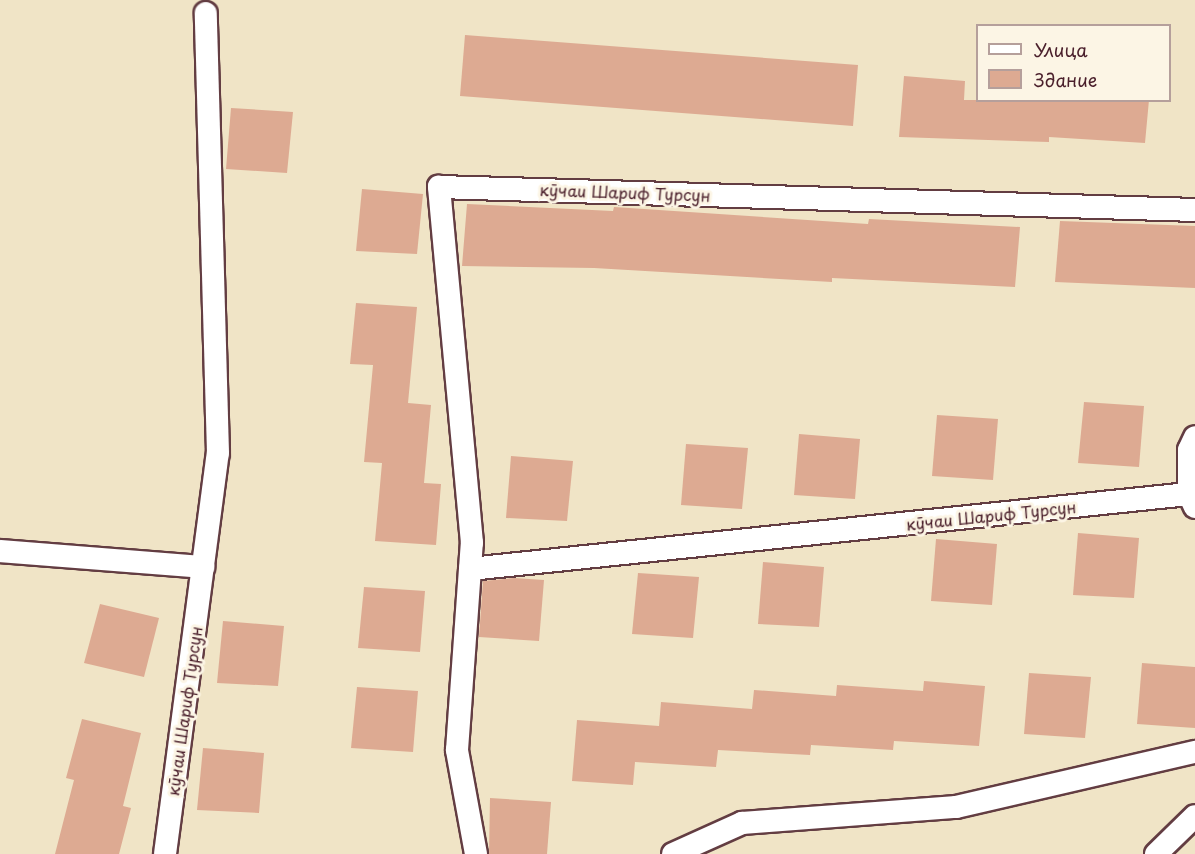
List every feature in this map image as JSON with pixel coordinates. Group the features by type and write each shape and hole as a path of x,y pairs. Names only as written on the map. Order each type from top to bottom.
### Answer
{"street":[{"name":"кӯчаи Шариф Турсун","path":"165,854 218,453 206,13"},
{"name":"кӯчаи Шариф Турсун","path":"476,854 457,750 472,543 440,187 1195,210"},
{"name":"кӯчаи Шариф Турсун","path":"470,569 1192,501 1189,450 1195,436"},
{"path":"0,551 203,567"},
{"path":"673,854 742,823 956,807 1195,752"},
{"path":"1156,854 1195,816"}],"building":[{"path":"465,35 858,65 853,126 460,96"},
{"path":"904,76 965,81 964,100 976,100 976,102 1149,102 1145,143 1049,137 1049,142 899,137"},
{"path":"231,108 293,112 287,173 226,169"},
{"path":"362,189 423,194 417,254 356,251"},
{"path":"467,204 613,211 614,207 868,224 869,219 1020,227 1015,287 832,278 832,282 594,268 462,266"},
{"path":"1060,221 1195,226 1195,288 1055,282"},
{"path":"356,303 417,307 408,403 431,405 424,483 441,484 436,545 375,541 382,463 364,462 373,365 350,364"},
{"path":"1084,402 1144,406 1139,467 1078,463"},
{"path":"937,415 998,419 993,480 932,476"},
{"path":"799,434 860,439 855,499 794,495"},
{"path":"686,444 748,448 742,509 681,505"},
{"path":"511,456 573,461 567,521 506,518"},
{"path":"1078,533 1139,538 1134,598 1073,595"},
{"path":"936,539 997,544 992,605 931,601"},
{"path":"763,562 824,567 819,627 758,624"},
{"path":"638,573 699,577 693,638 632,634"},
{"path":"514,578 544,580 539,641 479,637 483,581"},
{"path":"364,587 425,591 420,652 358,648"},
{"path":"100,604 159,618 144,677 84,663"},
{"path":"223,621 284,626 278,686 217,683"},
{"path":"1142,663 1195,667 1195,728 1137,724"},
{"path":"1029,673 1091,677 1085,738 1024,734"},
{"path":"924,681 985,686 979,746 894,741 893,750 811,745 810,755 718,750 716,767 635,762 633,785 572,781 577,720 659,726 661,702 752,709 754,690 836,696 837,685 923,691"},
{"path":"357,687 418,691 413,752 351,748"},
{"path":"82,719 141,733 123,806 131,808 119,854 55,854 74,780 66,778"},
{"path":"203,748 264,753 259,813 197,810"},
{"path":"490,798 551,802 547,854 489,854"}]}
